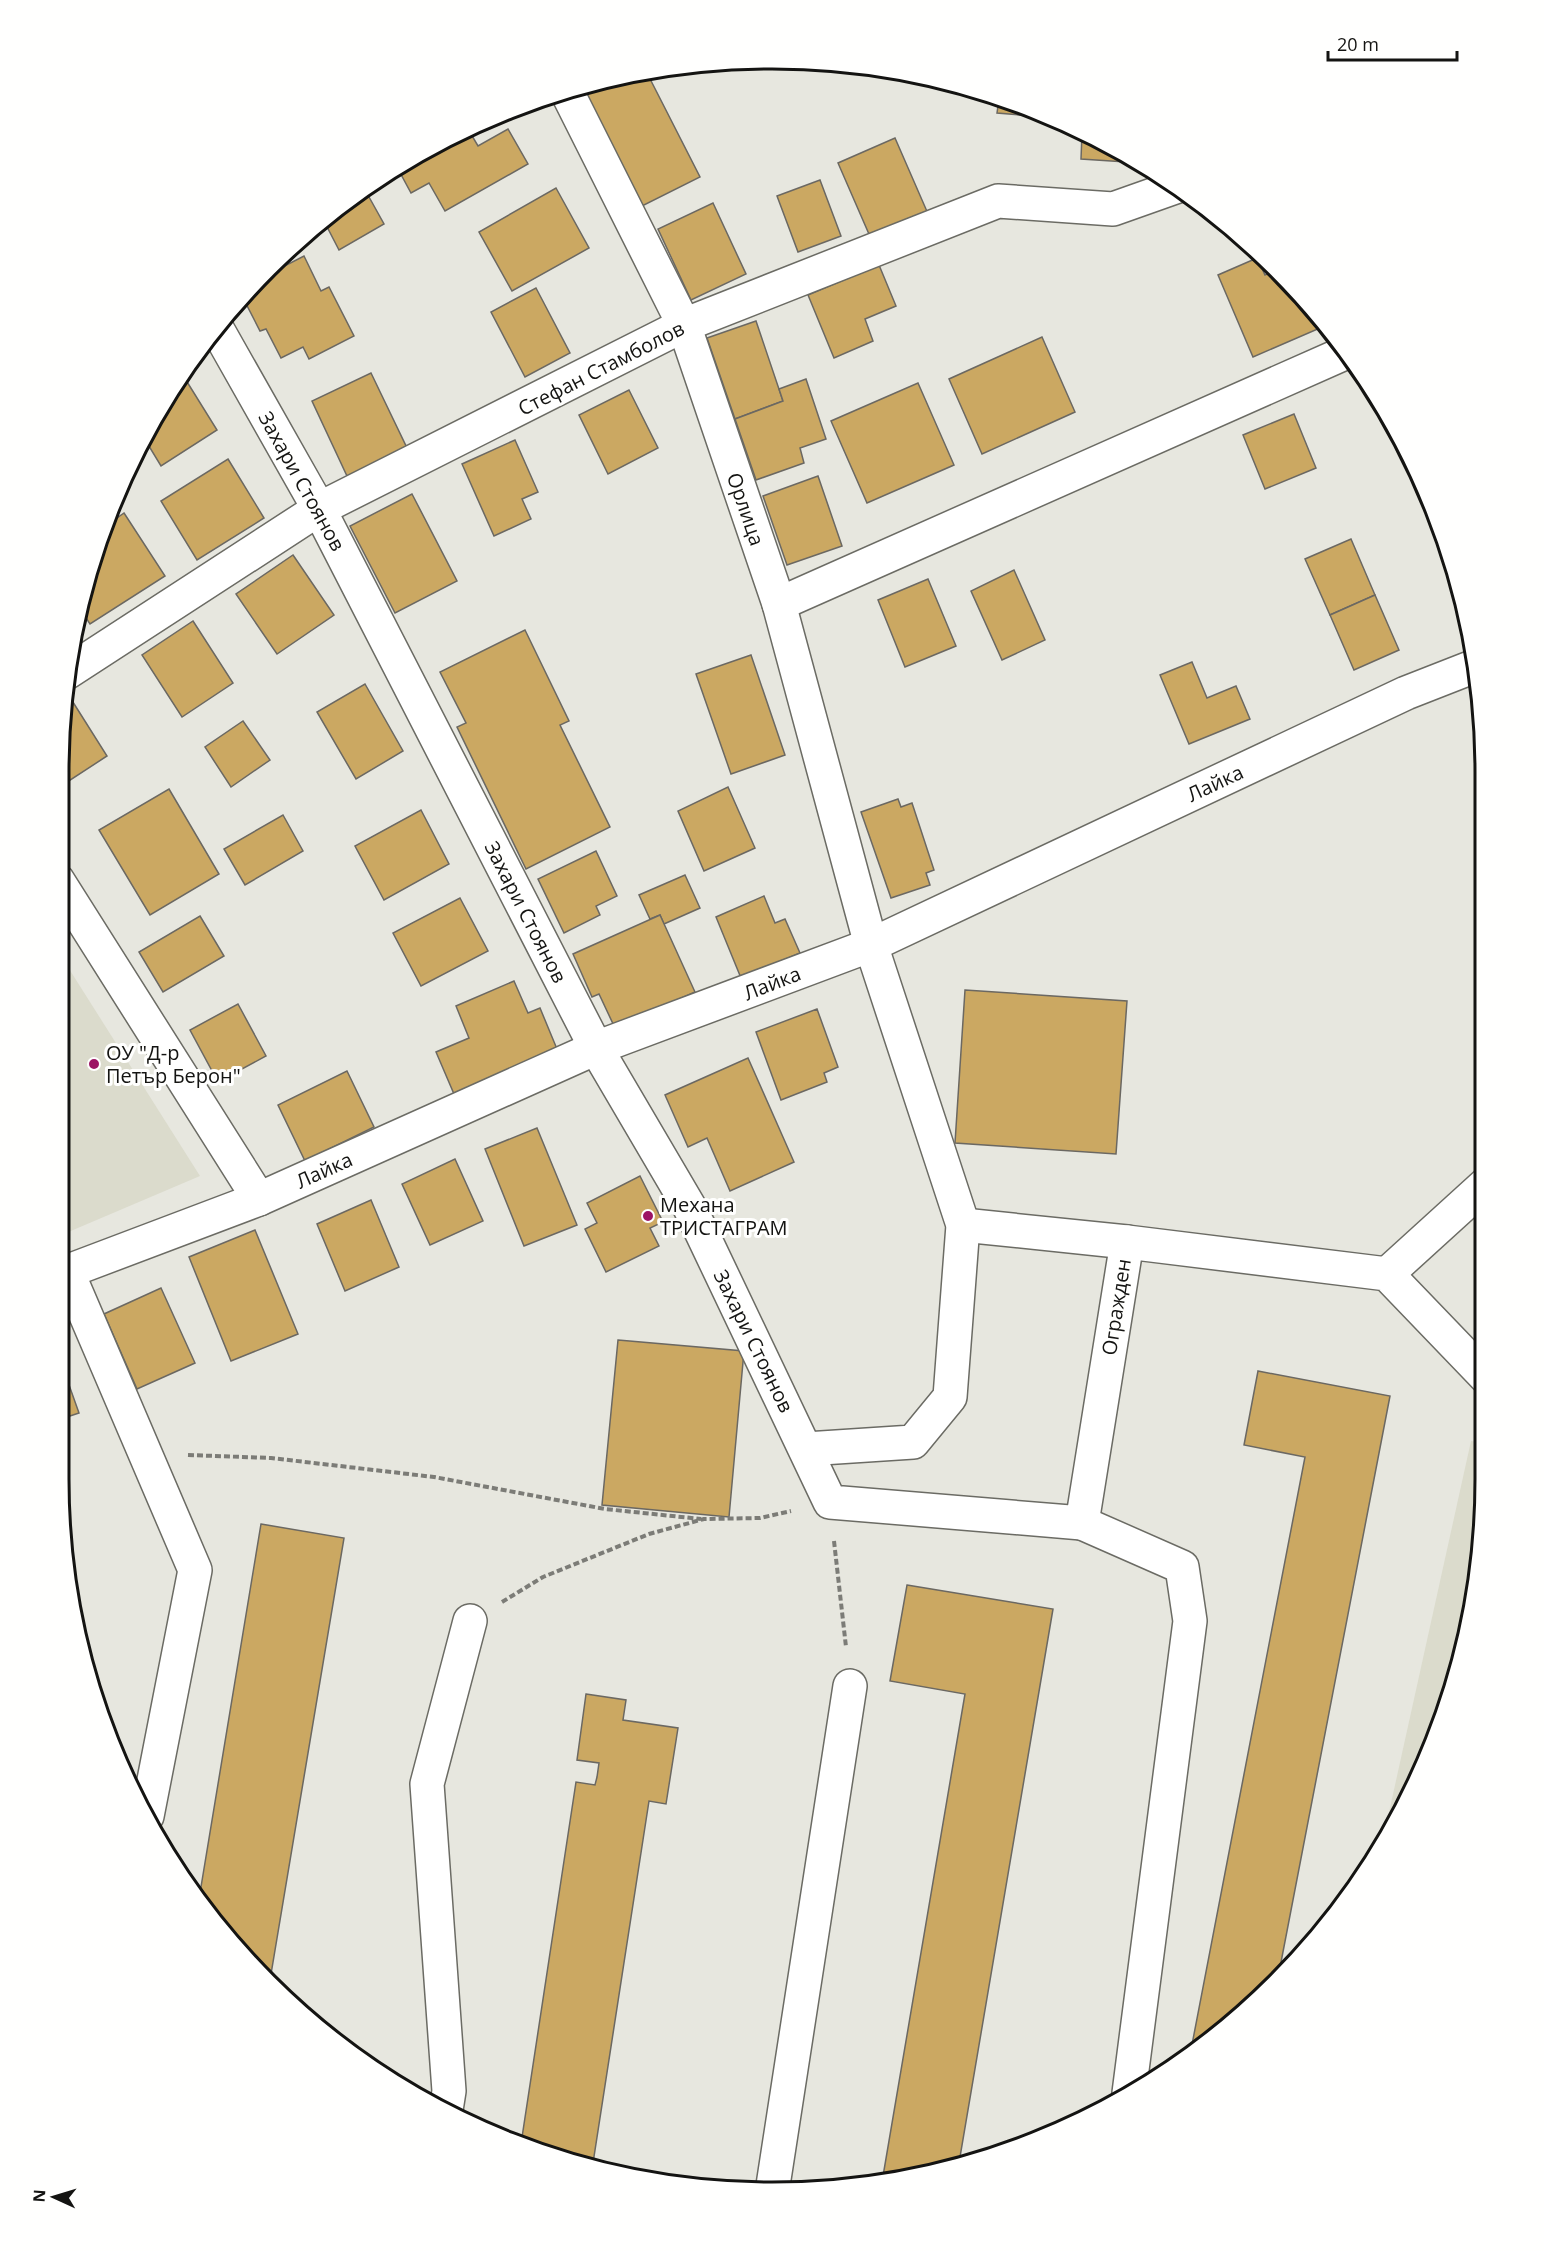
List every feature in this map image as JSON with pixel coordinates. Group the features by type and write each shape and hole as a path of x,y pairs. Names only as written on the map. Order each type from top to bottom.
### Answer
{"street":[{"name":"Орлица","path":"570,99 684,325 778,604 871,945 963,1225"},
{"name":"Стефан Стамболов","path":"78,666 319,509 684,325 998,201 1113,209 1167,190"},
{"name":"Захари Стоянов","path":"221,336 319,509 596,1048 690,1208 830,1502"},
{"path":"778,604 1339,356"},
{"name":"Лайка","path":"69,1271 259,1199 596,1048 871,945 1406,693 1467,669"},
{"path":"69,898 259,1199"},
{"path":"1475,1193 1387,1274 1475,1366"},
{"path":"806,1449 913,1442 950,1397 963,1225 1127,1242"},
{"name":"Огражден","path":"1082,1523 1127,1242 1387,1274"},
{"path":"69,1286 195,1570 149,1805"},
{"path":"830,1502 1082,1523 1182,1567 1190,1621 1130,2084"},
{"path":"447,2103 449,2091 427,1784 471,1621"},
{"path":"774,2182 850,1686"}],"path":[{"path":"145,1453 282,1459 434,1477 605,1509 704,1519 760,1518 830,1502 850,1686"},
{"path":"471,1621 543,1577 649,1534 704,1519"}],"shaded area":[{"name":"ОУ \"Д-р Петър Берон\"","path":"69,969 200,1176 69,1231"},
{"path":"1471,1441 1475,1442 1473,1525 1469,1571 1451,1661 1438,1705 1421,1748 1388,1819"}],"building":[{"path":"651,80 700,177 638,208 581,96"},
{"path":"998,106 1021,115 997,113"},
{"path":"508,129 528,164 445,211 429,183 411,193 401,175 472,136 478,146"},
{"path":"895,138 929,216 872,241 838,163"},
{"path":"1082,140 1122,162 1081,159"},
{"path":"820,180 841,236 798,252 777,196"},
{"path":"556,188 589,248 512,291 479,232"},
{"path":"369,196 384,224 339,250 327,227"},
{"path":"713,203 746,274 691,300 658,229"},
{"path":"304,256 321,291 329,287 354,336 309,359 303,347 281,358 266,329 260,331 246,305 284,266"},
{"path":"1253,260 1265,275 1268,274 1301,308 1318,329 1253,357 1218,275"},
{"path":"879,265 896,306 865,319 873,341 834,358 808,295"},
{"path":"536,288 570,353 525,377 491,312"},
{"path":"756,321 783,401 735,419 707,338"},
{"path":"1042,337 1075,412 982,454 949,379"},
{"path":"371,373 407,448 347,476 312,401"},
{"path":"806,379 826,439 800,448 804,463 756,480 735,419 783,401 779,389"},
{"path":"187,381 217,430 161,466 149,446"},
{"path":"918,383 954,465 867,503 831,421"},
{"path":"629,390 658,448 608,474 579,415"},
{"path":"1294,414 1316,468 1265,489 1243,435"},
{"path":"515,440 538,492 522,499 531,519 494,536 462,464"},
{"path":"228,459 264,518 197,560 161,501"},
{"path":"818,476 842,546 787,565 763,496"},
{"path":"412,494 457,581 395,613 350,526"},
{"path":"124,513 165,576 90,624 87,619 93,590 117,518"},
{"path":"1351,539 1375,595 1330,615 1305,559"},
{"path":"293,555 334,615 277,654 236,594"},
{"path":"1014,570 1045,640 1002,660 971,591"},
{"path":"928,579 956,646 905,667 878,600"},
{"path":"1375,595 1399,650 1354,670 1330,615"},
{"path":"193,621 233,683 182,717 142,655"},
{"path":"525,630 569,721 560,725 610,827 526,869 457,727 466,723 440,672"},
{"path":"751,655 785,755 731,774 696,674"},
{"path":"1192,662 1207,698 1236,686 1250,719 1189,744 1160,675"},
{"path":"365,684 403,751 356,779 317,712"},
{"path":"73,702 107,756 69,781"},
{"path":"243,721 270,760 231,787 205,747"},
{"path":"728,787 755,848 704,871 678,811"},
{"path":"169,789 219,874 150,915 99,830"},
{"path":"898,799 901,807 912,803 934,870 926,873 930,885 891,898 861,812"},
{"path":"421,810 449,864 384,900 355,846"},
{"path":"283,815 303,851 245,885 224,849"},
{"path":"596,851 617,896 596,906 600,915 564,933 538,879"},
{"path":"685,875 700,908 664,924 660,915 650,919 639,895"},
{"path":"764,896 775,923 785,919 800,953 741,978 716,917"},
{"path":"460,898 488,951 421,986 393,933"},
{"path":"660,915 695,992 615,1028 599,994 592,997 573,954"},
{"path":"200,916 224,956 163,992 139,952"},
{"path":"514,981 528,1013 540,1008 557,1049 454,1094 436,1052 469,1038 456,1006"},
{"path":"965,990 1127,1001 1116,1154 955,1143"},
{"path":"238,1004 266,1056 218,1082 190,1030"},
{"path":"817,1009 838,1067 824,1073 827,1082 781,1100 756,1032"},
{"path":"748,1058 794,1162 730,1191 707,1138 688,1147 665,1095"},
{"path":"347,1071 374,1127 305,1161 278,1105"},
{"path":"537,1128 577,1225 524,1246 485,1149"},
{"path":"455,1159 483,1221 430,1245 402,1184"},
{"path":"640,1176 663,1222 650,1228 659,1246 606,1272 585,1229 597,1223 587,1203"},
{"path":"371,1200 399,1267 345,1291 317,1224"},
{"path":"255,1230 298,1334 231,1361 189,1257"},
{"path":"161,1288 195,1363 137,1389 104,1314"},
{"path":"618,1340 744,1351 729,1517 602,1505"},
{"path":"1258,1371 1390,1396 1281,1964 1236,2008 1192,2043 1305,1457 1244,1445"},
{"path":"69,1385 79,1413 69,1416"},
{"path":"261,1524 344,1538 271,1972 243,1943 201,1889"},
{"path":"907,1585 1053,1609 960,2156 884,2173 965,1694 890,1681"},
{"path":"586,1694 626,1700 623,1720 678,1728 666,1804 649,1801 594,2159 522,2136 576,1782 595,1785 597,1777 599,1763 577,1760"}],"place":[{"name":"ОУ \"Д-р Петър Берон\"","path":"94,1064"},
{"name":"Механа ТРИСТАГРАМ","path":"648,1216"}]}
